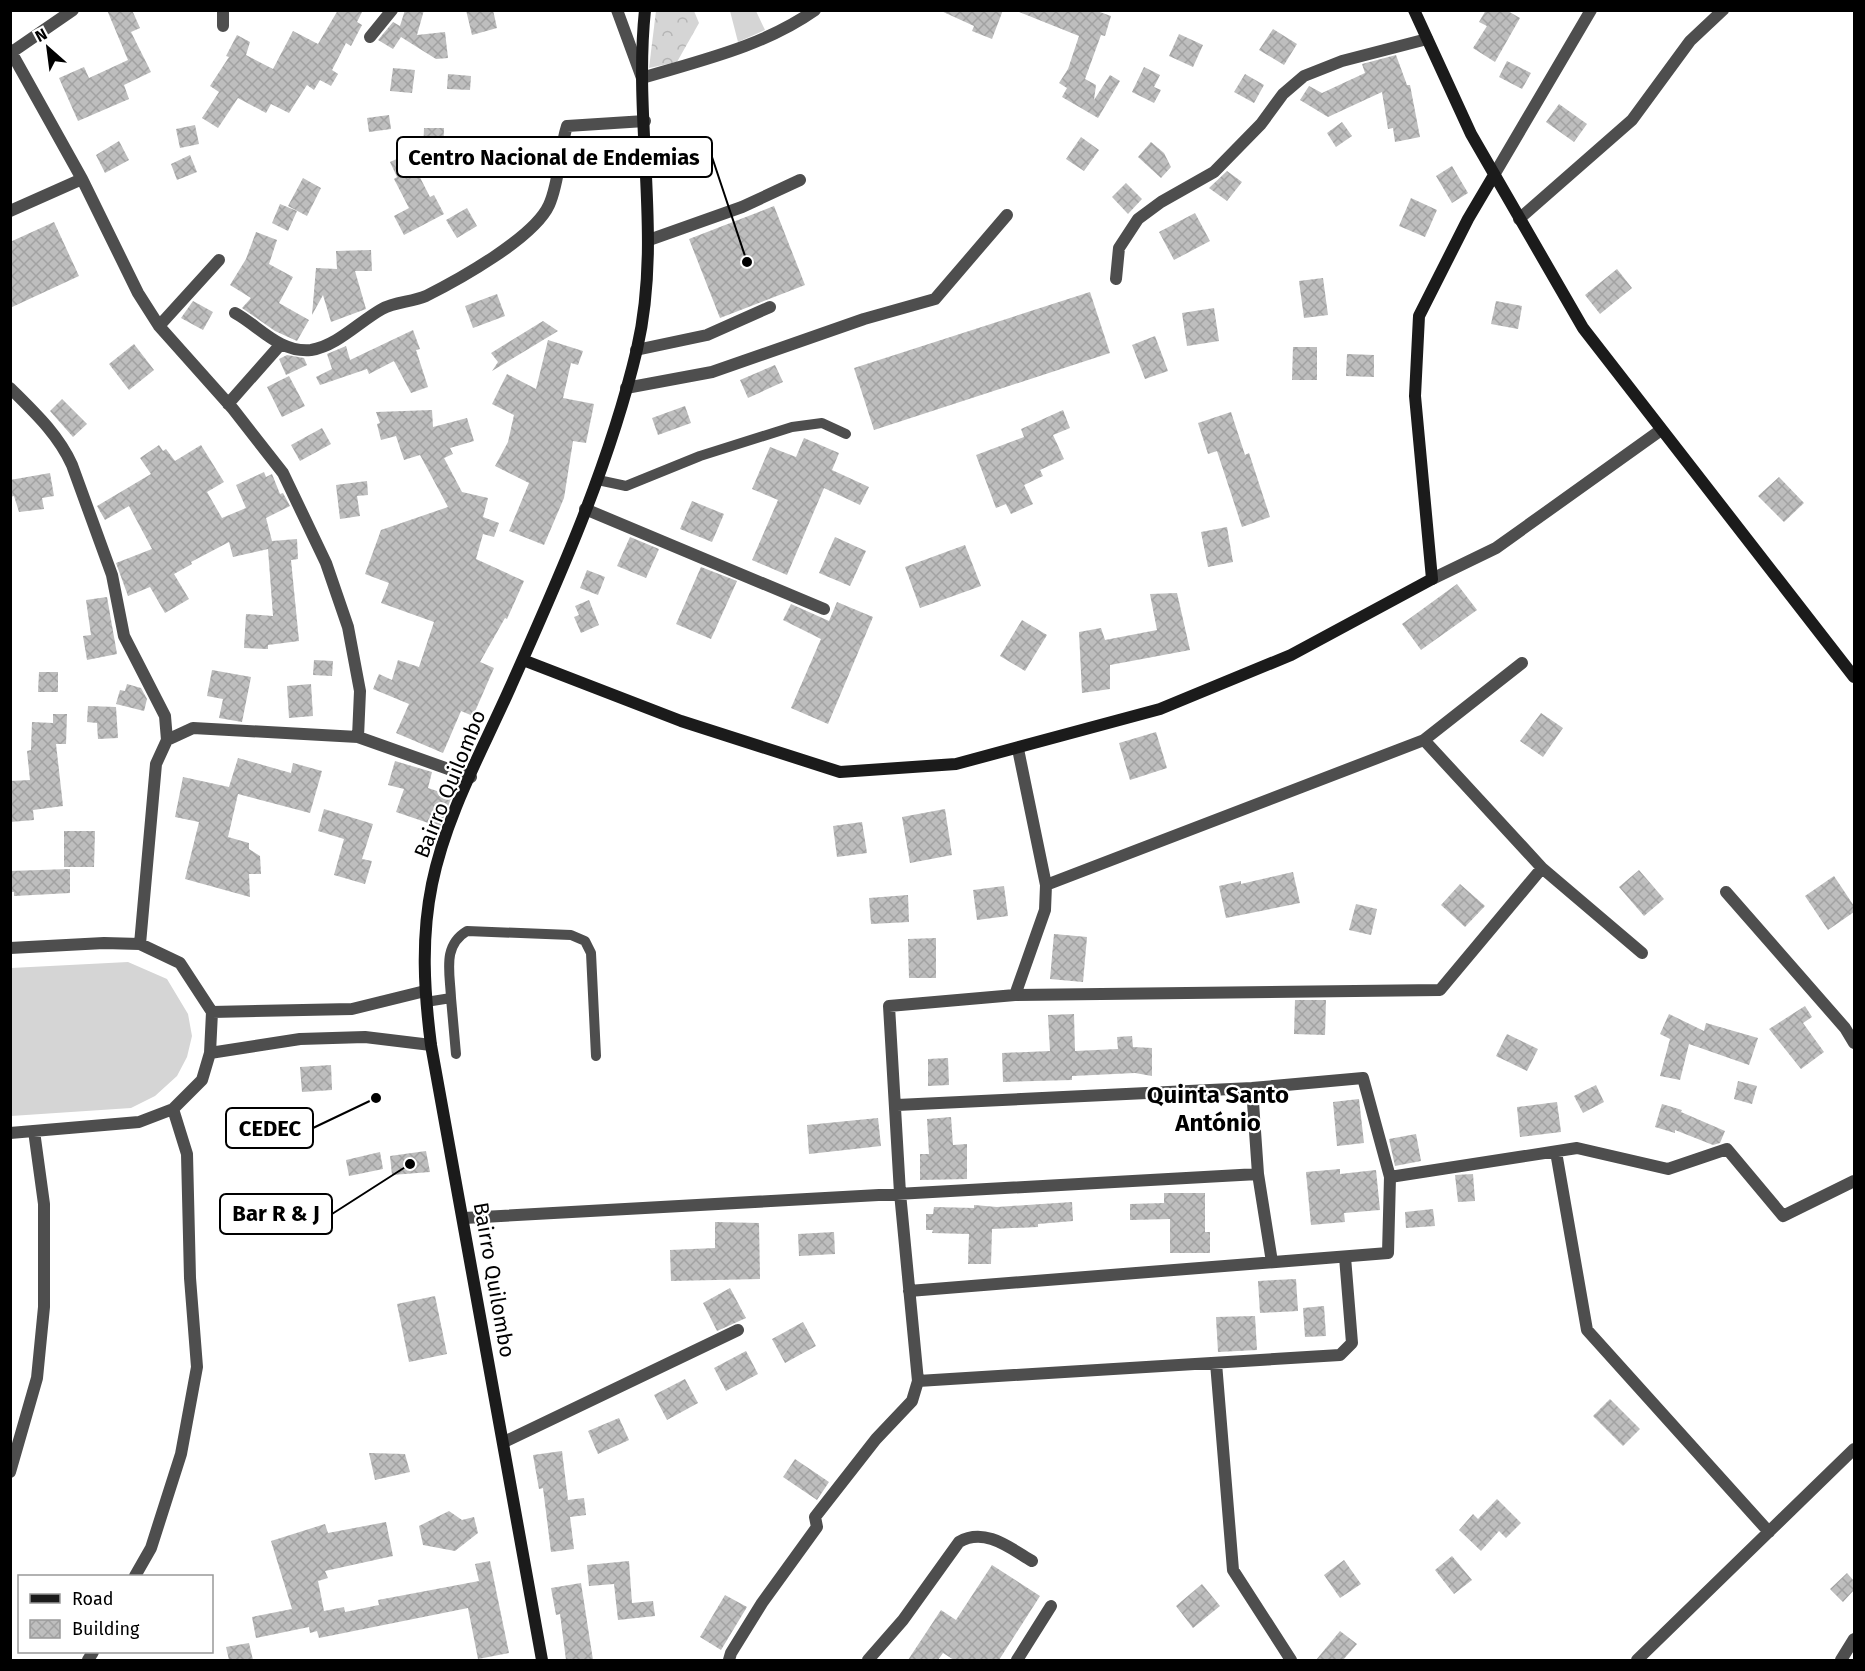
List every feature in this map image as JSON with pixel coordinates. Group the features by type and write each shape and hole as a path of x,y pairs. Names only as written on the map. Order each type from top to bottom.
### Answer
{"street":[{"path":"74,10 11,51 82,179 138,293 159,326 228,404 283,473 326,563 348,627 360,691 358,737"},
{"path":"223,10 223,26"},
{"path":"370,37 392,10"},
{"path":"617,10 642,78 768,38 788,30 815,10"},
{"name":"Bairro Quilombo","path":"542,1660 431,1045 425,996 426,922 433,880 442,846 598,480 636,350 646,295 650,240 641,48 645,10"},
{"path":"1414,10 1494,176 1583,328 1854,677"},
{"path":"1432,579 1415,396 1419,316 1468,219 1591,10"},
{"path":"1519,219 1632,120 1690,40 1723,10"},
{"path":"1116,279 1119,248 1138,219 1214,172 1261,124 1283,94 1304,76 1342,61 1427,39"},
{"path":"235,313 261,333 281,344 311,350 327,344 384,308 424,297 482,264 528,232 549,206 567,126 645,121"},
{"path":"10,211 82,179"},
{"path":"650,240 742,207 800,180"},
{"path":"626,388 712,372 864,320 935,299 1007,215"},
{"path":"159,326 172,315 219,260"},
{"path":"636,350 707,335 770,307"},
{"path":"228,404 281,344"},
{"path":"10,388 43,420 65,448 112,575 124,636 165,716 167,740 156,764 140,944"},
{"path":"523,660 681,722 840,772 956,764 1160,709 1291,655 1432,579 1496,548 1661,430"},
{"path":"585,508 824,609"},
{"path":"1046,885 1424,740 1522,663"},
{"path":"167,740 193,728 358,737 471,777"},
{"path":"1424,740 1542,868 1642,953"},
{"path":"1015,995 1045,910 1046,885 1018,749"},
{"path":"729,1660 762,1602 817,1527 815,1517 876,1438 912,1401 918,1381 900,1193 897,1105 889,1006 1015,995 1395,993 1440,990 1542,868"},
{"path":"1726,892 1845,1028 1854,1043"},
{"path":"10,948 140,944 180,963 212,1012 210,1053 202,1080 172,1109 139,1122 10,1133"},
{"path":"212,1012 352,1009 425,996"},
{"path":"210,1053 311,1038 365,1036 431,1045"},
{"path":"897,1105 1252,1088 1363,1078 1390,1177 1388,1253 909,1291"},
{"path":"1252,1088 1258,1173 1272,1262"},
{"path":"136,1575 152,1548 181,1454 197,1367 190,1278 187,1154 172,1109"},
{"path":"10,1472 37,1378 44,1307 44,1204 34,1131"},
{"path":"1390,1177 1577,1149 1668,1169 1727,1149 1783,1216 1854,1181"},
{"path":"1556,1152 1587,1330 1769,1532"},
{"path":"464,1218 1258,1173"},
{"path":"918,1381 1340,1355 1352,1343 1345,1257"},
{"path":"504,1442 738,1330"},
{"path":"1216,1363 1233,1570 1291,1660"},
{"path":"1637,1660 1854,1449"},
{"path":"868,1660 903,1620 959,1542 968,1537 980,1535 996,1540 1032,1561"},
{"path":"1017,1660 1051,1606"},
{"path":"1841,1660 1854,1639"}],"lane":[{"path":"598,480 626,486 700,456 792,427 822,423 846,434"},
{"path":"456,1054 450,952 455,938 467,931 571,934 585,941 591,953 596,1056"},
{"path":"425,996 451,998"}],"green space":[{"path":"656,11 694,11 699,23 677,62 649,68"},
{"path":"730,11 756,11 765,30 738,42"},
{"path":"128,962 167,979 188,1014 192,1036 187,1057 177,1076 155,1096 131,1108 11,1116 11,968"}],"building":[{"path":"107,10 132,10 140,28 131,32 151,72 124,85 129,99 78,121 59,78 84,67 89,78 128,60"},
{"path":"338,10 363,10 357,22 362,25 351,46 346,43 332,70 338,74 331,86 320,80 314,90 307,85 289,113 271,104 266,113 238,98 218,128 202,118 219,92 210,86 229,57 226,56 237,35 250,42 246,55 273,69 293,31 318,44"},
{"path":"405,10 424,10 417,35 445,32 448,58 436,59 401,37 393,49 378,40 393,22 400,26"},
{"path":"466,10 493,10 497,28 472,35"},
{"path":"939,10 1003,10 992,39 972,31 974,26"},
{"path":"1014,10 1094,10 1111,16 1105,36 1101,35 1085,79 1096,85 1094,100 1110,75 1120,81 1098,118 1062,97 1067,88 1059,83 1068,69 1079,36"},
{"path":"1486,10 1506,10 1520,18 1495,62 1473,48 1487,26 1479,22"},
{"path":"1273,29 1297,44 1284,65 1259,50"},
{"path":"1179,34 1203,45 1193,67 1169,56"},
{"path":"1396,55 1407,85 1410,85 1420,137 1395,142 1393,128 1388,129 1382,92 1328,117 1300,100 1309,86 1322,93 1365,73 1362,64"},
{"path":"1507,61 1531,73 1522,89 1499,77"},
{"path":"1144,67 1160,75 1154,87 1161,90 1154,103 1132,92"},
{"path":"393,68 415,70 412,93 390,91"},
{"path":"448,74 471,76 470,90 447,89"},
{"path":"1245,74 1264,85 1254,103 1234,92"},
{"path":"1559,104 1587,124 1574,142 1546,122"},
{"path":"389,115 391,129 369,132 367,118"},
{"path":"1342,122 1352,136 1336,147 1327,133"},
{"path":"195,125 199,144 180,148 176,129"},
{"path":"424,128 444,128 443,156 423,155"},
{"path":"1081,137 1099,150 1084,171 1066,159"},
{"path":"119,141 129,160 105,173 96,155"},
{"path":"1151,142 1164,153 1171,167 1161,178 1138,157"},
{"path":"408,154 430,197 434,195 444,214 404,235 394,216 409,208 394,179 397,177 390,162"},
{"path":"190,155 197,172 177,180 171,164"},
{"path":"1452,166 1468,193 1452,203 1436,176"},
{"path":"1227,171 1242,182 1227,201 1209,188"},
{"path":"303,178 321,188 307,216 288,206"},
{"path":"1126,183 1142,199 1128,214 1112,197"},
{"path":"1411,198 1437,210 1425,237 1399,226"},
{"path":"280,204 297,211 288,231 272,223"},
{"path":"774,206 805,285 720,318 689,239"},
{"path":"467,208 477,226 457,238 446,220"},
{"path":"1195,213 1210,241 1174,260 1159,232"},
{"path":"54,222 79,276 10,308 10,242"},
{"path":"256,232 277,240 269,264 293,277 279,303 309,320 297,341 275,331 242,308 251,298 230,285 246,259"},
{"path":"371,250 372,271 355,271 366,309 331,322 323,295 312,315 316,268 337,269 336,251"},
{"path":"1617,269 1632,288 1600,314 1585,295"},
{"path":"1323,278 1328,315 1304,318 1299,281"},
{"path":"1090,292 1110,353 874,430 854,368"},
{"path":"497,294 505,316 473,328 465,306"},
{"path":"193,301 213,312 203,330 181,318"},
{"path":"1496,301 1522,306 1518,329 1491,324"},
{"path":"1214,308 1219,341 1187,346 1182,313"},
{"path":"543,321 558,331 492,371 498,362 491,353"},
{"path":"413,330 420,349 416,350 428,387 411,393 394,361 369,374 367,369 320,385 316,377 332,369 327,354 346,346 350,360"},
{"path":"1155,336 1168,371 1145,379 1132,345"},
{"path":"548,340 583,351 578,365 571,363 563,398 594,404 586,443 573,441 564,498 544,545 509,531 529,483 495,466 508,442 514,415 492,404 507,374 536,389"},
{"path":"134,344 154,370 129,390 109,364"},
{"path":"1293,347 1317,347 1317,380 1292,380"},
{"path":"1347,354 1374,355 1374,377 1346,376"},
{"path":"287,355 304,358 307,365 286,375 279,359"},
{"path":"775,365 783,382 748,398 740,380"},
{"path":"289,376 305,406 282,417 267,387"},
{"path":"62,399 87,424 73,437 50,411"},
{"path":"685,406 691,423 658,435 652,418"},
{"path":"432,410 433,427 467,418 474,441 450,448 453,454 444,458 462,492 488,498 483,517 499,523 494,537 483,534 476,559 524,581 507,619 505,618 480,662 494,668 473,716 461,711 443,753 396,733 409,704 373,689 379,674 392,680 398,660 419,667 434,622 381,603 389,583 365,574 381,530 448,507 420,455 404,460 396,436 381,440 377,424 380,423 376,412"},
{"path":"1063,410 1070,428 1053,435 1064,459 1040,470 1043,476 1024,485 1033,504 1011,514 1006,504 996,508 976,455 1024,437 1021,429"},
{"path":"1231,412 1245,455 1249,453 1270,517 1242,527 1217,451 1208,454 1198,423"},
{"path":"322,428 331,444 300,461 291,445"},
{"path":"804,438 839,453 832,470 869,487 860,505 824,488 787,575 752,560 778,500 752,489 770,447 796,457"},
{"path":"159,445 163,451 166,449 175,461 201,445 224,482 207,492 222,518 246,508 236,485 264,472 266,477 272,474 280,494 283,493 290,506 266,518 272,541 297,539 298,559 291,560 299,641 268,645 268,649 244,648 246,614 273,616 268,549 233,557 229,542 191,562 192,564 174,574 189,599 165,613 150,587 128,596 116,563 152,549 129,506 105,520 97,506 151,474 140,458"},
{"path":"50,473 54,496 42,498 44,509 19,512 14,496 10,497 10,480"},
{"path":"1779,477 1804,503 1784,522 1758,496"},
{"path":"367,481 368,495 357,496 360,516 340,519 336,485"},
{"path":"692,501 724,514 712,542 680,529"},
{"path":"1227,527 1233,562 1208,567 1201,532"},
{"path":"630,537 659,549 646,578 617,566"},
{"path":"835,537 866,551 850,586 819,573"},
{"path":"965,545 981,586 920,608 905,567"},
{"path":"701,567 737,581 711,639 676,624"},
{"path":"587,570 605,577 598,595 580,588"},
{"path":"1457,584 1477,610 1421,650 1402,624"},
{"path":"1177,593 1190,650 1110,665 1110,689 1082,693 1079,632 1101,628 1105,640 1157,630 1150,594"},
{"path":"107,597 117,654 87,660 83,636 91,635 86,600"},
{"path":"589,600 599,625 581,633 574,617 579,615 575,606"},
{"path":"837,602 873,617 828,724 791,708 821,639 783,620 791,604 829,621"},
{"path":"1022,620 1047,635 1025,671 1000,656"},
{"path":"314,660 333,661 332,676 313,675"},
{"path":"212,670 251,677 242,722 219,718 223,699 207,696"},
{"path":"39,672 58,672 58,692 38,692"},
{"path":"127,684 141,688 147,699 144,711 116,704 120,690 125,691"},
{"path":"311,684 313,716 289,718 287,686"},
{"path":"88,706 116,707 118,738 98,739 97,723 87,722"},
{"path":"1541,713 1563,728 1543,757 1520,741"},
{"path":"53,714 67,714 66,744 56,744 63,806 33,810 34,820 10,822 10,781 30,780 27,751 31,750 32,722 53,723"},
{"path":"1156,732 1167,768 1130,780 1119,743"},
{"path":"238,758 291,773 293,763 322,771 310,813 238,794 228,837 249,843 249,849 260,856 261,874 249,874 250,897 185,879 199,822 175,817 183,777 229,787"},
{"path":"395,761 432,772 428,788 452,796 440,827 396,812 404,789 388,785"},
{"path":"324,809 373,824 362,859 372,861 365,884 334,875 344,839 318,831"},
{"path":"945,809 952,855 910,863 902,817"},
{"path":"862,822 867,853 837,857 833,826"},
{"path":"64,831 95,831 94,867 64,867"},
{"path":"70,869 70,893 14,896 14,892 10,892 10,871"},
{"path":"1639,870 1664,899 1644,916 1619,887"},
{"path":"1293,872 1300,903 1226,918 1219,886 1241,881 1241,884"},
{"path":"1834,876 1854,906 1854,912 1828,930 1805,896"},
{"path":"1460,884 1485,906 1465,927 1441,905"},
{"path":"1004,886 1008,916 977,920 973,890"},
{"path":"908,895 909,922 871,924 869,898"},
{"path":"1356,904 1377,909 1371,935 1349,930"},
{"path":"1054,934 1087,937 1083,982 1050,979"},
{"path":"936,938 936,978 909,978 908,939"},
{"path":"1295,1000 1326,1000 1325,1035 1294,1034"},
{"path":"1805,1006 1812,1017 1803,1023 1824,1052 1801,1069 1769,1029"},
{"path":"1074,1014 1075,1051 1118,1049 1117,1037 1132,1036 1133,1047 1152,1048 1152,1076 1135,1073 1072,1076 1072,1080 1003,1082 1002,1053 1050,1051 1048,1015"},
{"path":"1669,1014 1704,1031 1706,1023 1758,1038 1749,1065 1689,1044 1680,1080 1660,1076 1670,1039 1660,1034"},
{"path":"1507,1034 1538,1049 1527,1071 1496,1056"},
{"path":"948,1058 949,1085 928,1086 928,1059"},
{"path":"331,1065 332,1090 302,1092 300,1067"},
{"path":"1738,1081 1757,1086 1752,1104 1734,1099"},
{"path":"1596,1085 1604,1102 1583,1113 1574,1096"},
{"path":"1359,1099 1364,1143 1337,1146 1333,1102"},
{"path":"1557,1102 1561,1132 1520,1137 1517,1107"},
{"path":"1662,1104 1682,1110 1681,1112 1725,1131 1720,1143 1713,1145 1675,1130 1675,1133 1655,1127"},
{"path":"951,1117 953,1145 967,1144 967,1179 920,1180 920,1154 929,1154 927,1119"},
{"path":"878,1118 881,1146 809,1154 807,1125"},
{"path":"1416,1134 1421,1161 1395,1166 1389,1139"},
{"path":"426,1151 430,1172 392,1175 390,1156"},
{"path":"380,1152 383,1169 349,1176 346,1160"},
{"path":"1340,1169 1340,1174 1376,1170 1380,1210 1344,1213 1345,1222 1311,1225 1306,1172"},
{"path":"1473,1174 1475,1201 1458,1202 1455,1175"},
{"path":"284,1193 286,1216 260,1218 258,1195"},
{"path":"1164,1193 1205,1193 1205,1232 1210,1232 1210,1253 1170,1253 1170,1219 1130,1220 1130,1204 1164,1203"},
{"path":"1072,1202 1073,1221 1038,1224 1038,1227 992,1229 991,1264 968,1264 969,1234 932,1233 933,1230 926,1230 926,1214 933,1214 934,1207 974,1208 974,1205 997,1207"},
{"path":"1433,1209 1435,1226 1406,1228 1405,1212"},
{"path":"715,1222 759,1223 760,1279 671,1281 670,1250 715,1248"},
{"path":"834,1232 835,1254 799,1256 798,1234"},
{"path":"1296,1279 1298,1311 1260,1313 1258,1281"},
{"path":"730,1288 746,1318 717,1331 703,1303"},
{"path":"435,1296 447,1354 409,1362 397,1304"},
{"path":"1324,1306 1326,1336 1305,1337 1303,1308"},
{"path":"1255,1316 1257,1350 1218,1352 1216,1317"},
{"path":"803,1322 816,1346 785,1363 772,1339"},
{"path":"746,1351 758,1374 726,1391 714,1368"},
{"path":"685,1379 698,1403 667,1420 654,1395"},
{"path":"1610,1399 1640,1429 1623,1446 1593,1416"},
{"path":"619,1418 629,1440 598,1454 588,1431"},
{"path":"562,1451 568,1500 584,1498 586,1515 570,1517 574,1549 551,1552 543,1488 539,1489 533,1455"},
{"path":"369,1453 405,1454 410,1472 375,1480"},
{"path":"795,1459 829,1482 817,1500 783,1477"},
{"path":"1497,1499 1521,1523 1506,1538 1499,1531 1481,1551 1459,1530 1473,1514 1478,1519"},
{"path":"449,1511 462,1520 474,1517 478,1533 455,1551 423,1545 419,1526"},
{"path":"386,1522 393,1556 325,1571 328,1578 318,1581 324,1611 344,1607 345,1612 379,1605 378,1600 479,1581 475,1564 490,1561 509,1653 478,1659 468,1608 319,1638 317,1631 310,1633 309,1627 256,1638 252,1617 292,1609 271,1541 325,1524 328,1533"},
{"path":"1452,1556 1472,1580 1454,1594 1435,1570"},
{"path":"1344,1560 1361,1584 1340,1598 1324,1575"},
{"path":"629,1561 632,1603 653,1601 655,1616 618,1620 614,1584 589,1586 587,1565"},
{"path":"992,1565 1040,1596 999,1660 954,1660 943,1653 938,1660 908,1660 941,1610 956,1620"},
{"path":"1847,1573 1854,1581 1854,1590 1843,1602 1830,1589"},
{"path":"581,1583 593,1660 566,1660 560,1614 556,1615 551,1588"},
{"path":"1202,1584 1220,1606 1193,1628 1176,1606"},
{"path":"725,1595 747,1607 721,1650 700,1637"},
{"path":"1340,1631 1357,1644 1343,1660 1316,1660"},
{"path":"249,1643 253,1660 229,1660 226,1647"}],"place":[{"name":"Centro Nacional de Endemias","path":"747,262"},
{"name":"CEDEC","path":"376,1098"},
{"name":"Bar R & J","path":"410,1164"}],"district":[{"name":"Quinta Santo António","path":"1218,1109"}]}
